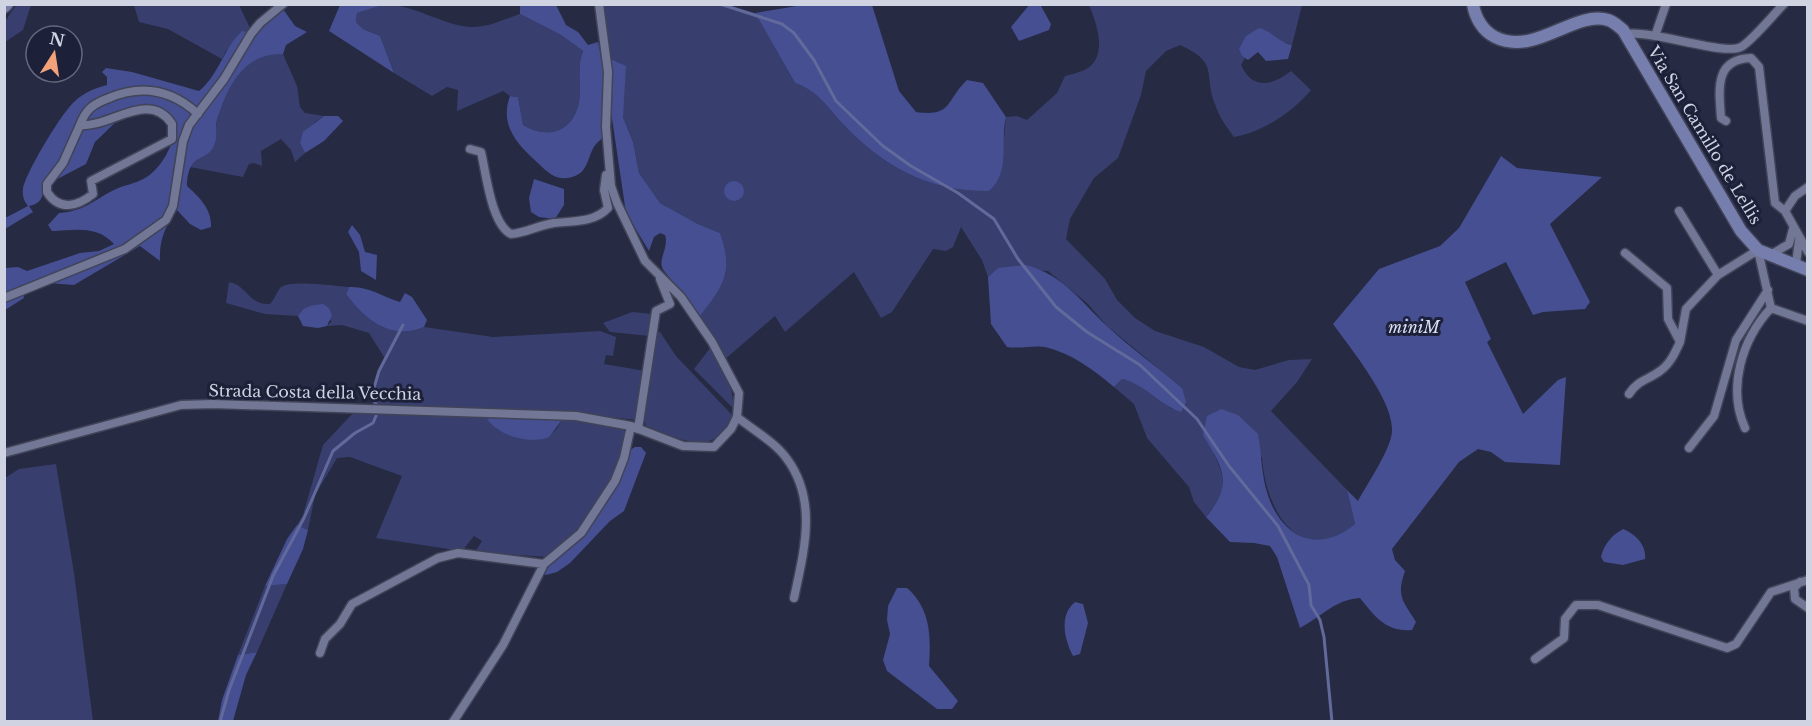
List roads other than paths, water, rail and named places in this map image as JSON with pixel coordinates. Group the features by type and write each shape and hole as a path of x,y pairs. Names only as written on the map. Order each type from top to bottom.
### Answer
{"street":[{"path":"4,298 107,257 136,243 159,227 173,206 183,141 189,125 251,34 282,4"},
{"path":"599,4 608,72 606,127 611,186 626,224 645,261 681,297 712,342 738,393 737,417 787,458 799,481 807,507 806,540 794,598"},
{"name":"Via San Camillo de Lellis","path":"1473,4 1474,15 1488,34 1506,42 1529,41 1589,20 1608,20 1626,34 1740,231 1758,250 1772,308"},
{"path":"1655,36 1666,4"},
{"name":"Via San Camillo de Lellis","path":"1626,34 1655,36 1727,49 1741,48 1784,4"},
{"name":"Via San Camillo de Lellis","path":"1726,121 1721,118 1720,81 1727,66 1738,58 1751,58 1759,67 1775,203 1785,210 1799,240 1808,252"},
{"path":"80,125 96,125 128,112 147,110 167,117 172,124 173,134 168,143 92,181 93,194 87,199 66,206 57,204 47,192 47,184 63,163 80,125 89,108 135,89 168,94 198,114"},
{"path":"470,149 481,152 484,180 498,220 505,231 511,234 554,223 568,224 602,214 608,208 604,190 608,157"},
{"name":"Via San Camillo de Lellis","path":"1785,210 1795,195 1808,187"},
{"path":"1679,211 1718,275"},
{"path":"1772,254 1789,244 1793,229"},
{"path":"1793,229 1797,265"},
{"path":"1797,265 1799,240"},
{"name":"Via San Camillo de Lellis","path":"1680,342 1686,309 1718,275 1758,250 1797,265"},
{"path":"1625,253 1667,288 1668,319 1680,342 1673,357 1661,371 1635,384 1629,394"},
{"path":"453,722 503,645 544,564 581,533 615,481 635,427 656,311 670,304 658,273"},
{"path":"1689,448 1714,416 1736,340 1768,291"},
{"path":"1745,428 1738,414 1736,390 1740,363 1760,320 1772,308 1808,321"},
{"name":"Strada Costa della Vecchia","path":"4,453 181,405 213,404 576,416 635,427 683,446 703,448 714,447 731,429 737,417"},
{"path":"320,653 325,639 340,624 352,604 438,558 458,553 544,564"},
{"path":"1804,581 1794,588 1795,598 1808,608"},
{"path":"1535,659 1564,638 1565,619 1576,605 1598,605 1727,648 1736,644 1771,592 1804,581"}],"waterway":[{"path":"720,4 782,24 794,33 814,60 836,101 883,146 911,166 958,193 994,219 1018,259 1056,307 1087,332 1140,365 1197,419 1229,466 1278,526 1309,585 1311,605 1320,620 1324,637 1332,722"},
{"path":"376,404 371,398 379,371 403,325"},
{"path":"220,722 229,690 273,576 304,518 333,451 355,433 373,423 376,416"}],"park label":[{"name":"miniM","path":"1414,327"}]}
